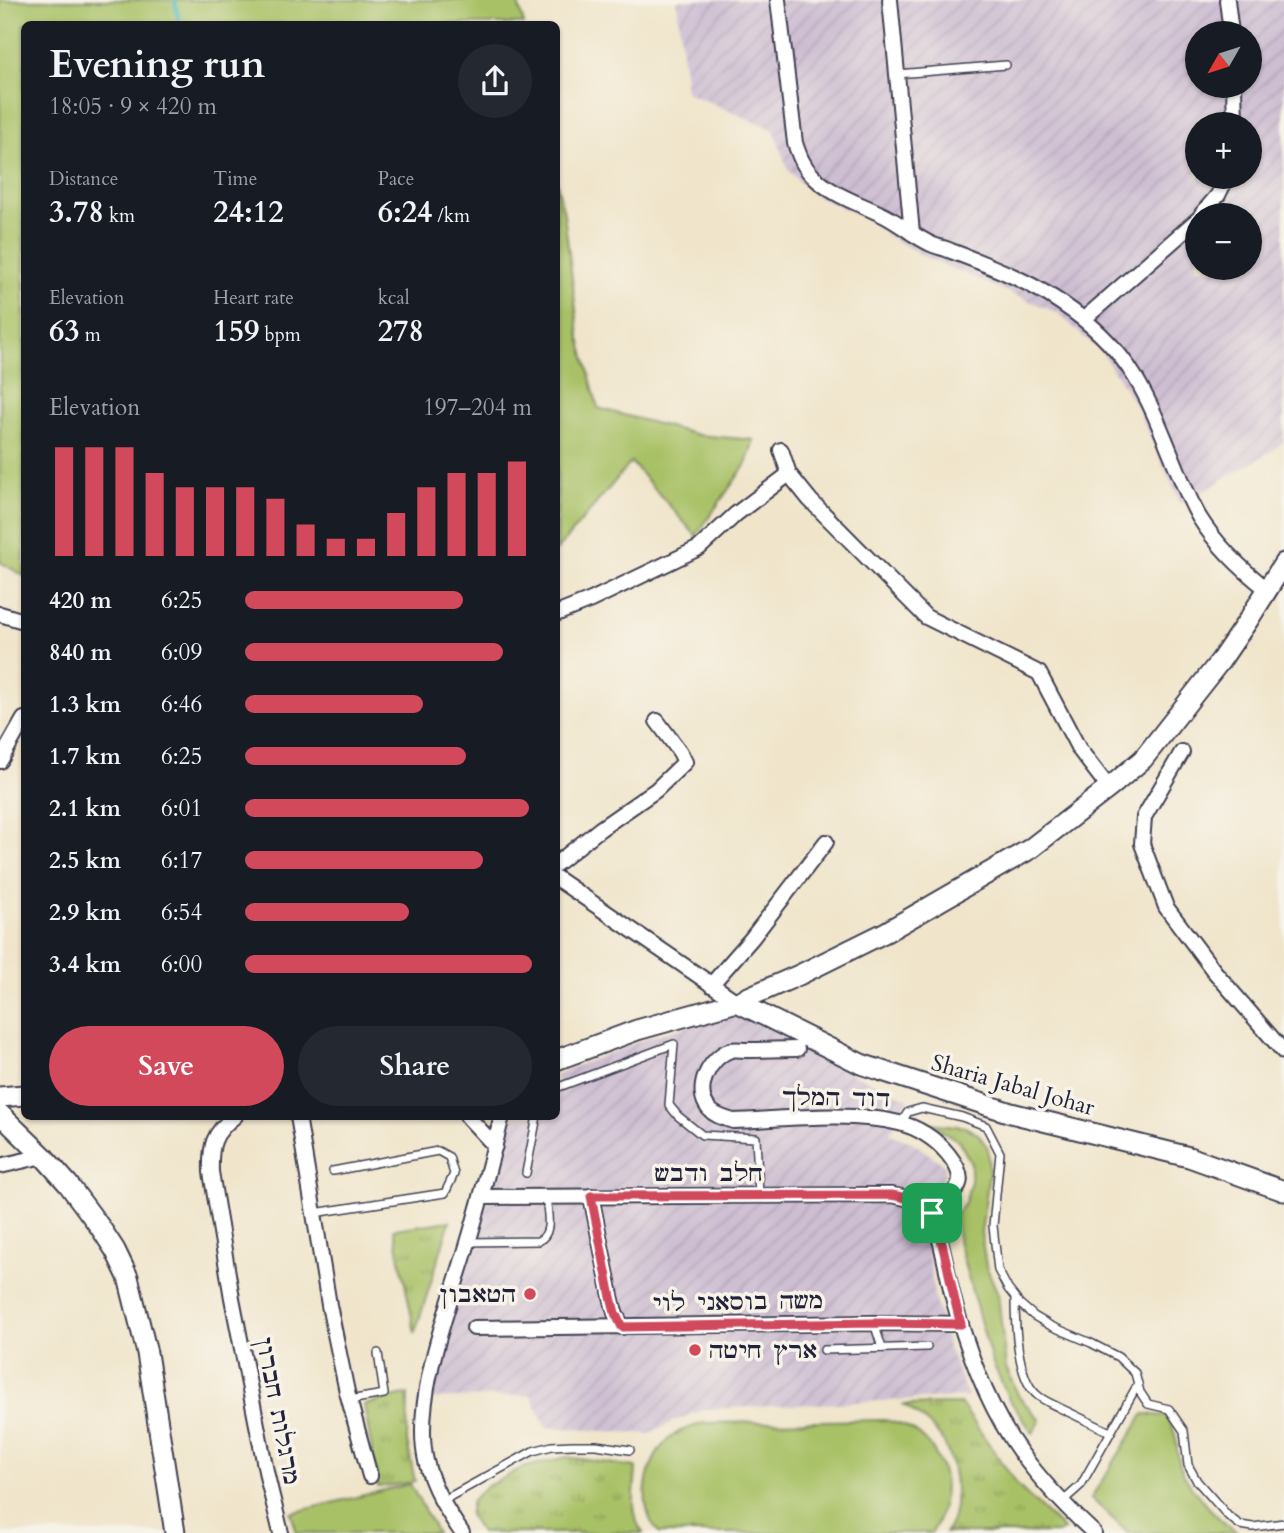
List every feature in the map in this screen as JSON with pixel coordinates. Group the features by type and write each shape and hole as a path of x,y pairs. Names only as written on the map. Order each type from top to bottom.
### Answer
{"street":[{"path":"778,0 795,143 810,174 823,186 895,220 931,244 1016,277 1049,294 1098,330 1138,379 1199,517 1235,562 1268,590"},
{"path":"890,0 912,233"},
{"path":"1227,0 1230,21"},
{"path":"1084,319 1185,231"},
{"path":"781,450 789,474 810,500 926,617 1039,673 1079,749 1109,788"},
{"path":"560,612 699,548 736,514 789,474"},
{"path":"560,1059 637,1030 737,1002 799,975 898,925 1030,849 1143,759 1221,660 1284,563"},
{"path":"0,614 21,620"},
{"path":"560,861 656,790 685,762 681,752 657,721"},
{"path":"0,761 21,724"},
{"path":"1182,752 1144,817 1142,844 1166,907 1214,971 1284,1052"},
{"path":"710,985 752,938 826,842"},
{"path":"560,881 737,1002"},
{"name":"Sharia Jabal Johar","path":"737,1002 861,1064 1011,1113 1189,1157 1284,1191"},
{"name":"דוד המלך","path":"797,1049 730,1050 708,1068 703,1082 707,1107 718,1116 733,1121 844,1117 901,1123 940,1144 959,1170 957,1189 932,1213"},
{"path":"0,1097 21,1096"},
{"path":"0,1114 68,1184 100,1227 128,1277 147,1353 175,1533"},
{"name":"מרגלות חברון","path":"230,1120 215,1138 210,1151 211,1172 232,1298 281,1533"},
{"path":"299,1120 329,1305 349,1400 370,1476"},
{"path":"471,1120 495,1146"},
{"path":"462,1533 442,1501 426,1459 424,1406 433,1360 482,1197 501,1120"},
{"path":"0,1166 43,1156"},
{"name":"חלב ודבש","path":"482,1197 892,1195 912,1199 932,1213"},
{"path":"591,1196 611,1297 622,1327"},
{"path":"932,1213 961,1324 981,1378 1002,1422 1021,1453 1062,1502 1094,1533"},
{"name":"משה בוסאני לוי","path":"474,1328 961,1324"}],"lane":[{"path":"897,74 1006,65"},
{"path":"560,1087 674,1044 669,1105 702,1135 756,1138 759,1195"},
{"path":"901,1123 908,1112 922,1108 962,1117 986,1126 1000,1153 993,1226 998,1270 1008,1289 1042,1321 1118,1357 1135,1374 1148,1404 1169,1409 1184,1431 1188,1465 1197,1481 1228,1516 1240,1525 1253,1527 1284,1523"},
{"path":"526,1172 536,1120"},
{"path":"314,1213 445,1193 454,1174 449,1157 438,1151 333,1171"},
{"path":"468,1241 538,1241 545,1238 549,1231 546,1196"},
{"path":"1015,1298 1015,1325 1020,1357 1031,1388 1050,1403 1110,1432"},
{"path":"874,1323 882,1348"},
{"path":"824,1350 928,1347"},
{"path":"349,1400 384,1394 377,1353"},
{"path":"1062,1502 1081,1485 1138,1384"},
{"path":"442,1501 533,1451 572,1445 630,1450"}],"shaded area":[{"path":"677,0 1284,0 1284,441 1272,451 1181,504 1136,406 1103,354 1058,313 927,258 890,237 866,219 811,193 788,170 774,130 686,92"},
{"path":"739,1012 851,1073 909,1099 890,1134 912,1142 946,1166 942,1182 928,1196 926,1238 935,1300 948,1347 968,1397 705,1409 649,1434 546,1427 531,1395 431,1399 442,1349 510,1120 560,1120 560,1073 650,1037"}],"green space":[{"path":"0,0 517,0 523,21 21,21 21,574 0,562"},
{"path":"560,196 579,334 598,408 698,435 754,440 746,464 696,536 631,462 560,546"},
{"path":"929,1123 965,1127 978,1134 988,1148 989,1175 981,1233 986,1266 998,1294 1006,1368 1019,1397 1040,1420 1033,1433 1009,1399 991,1359 959,1245 955,1215 965,1202 971,1181 971,1163 959,1141"},
{"path":"450,1221 415,1333 394,1229"},
{"path":"408,1394 407,1441 415,1482 378,1487 364,1405"},
{"path":"961,1404 1019,1487 1064,1530 1058,1533 945,1533 954,1513 952,1464 944,1443 936,1432 904,1405"},
{"path":"1144,1414 1165,1416 1174,1430 1181,1468 1190,1485 1215,1514 1239,1533 1128,1533 1091,1498"},
{"path":"885,1420 917,1433 938,1459 945,1491 939,1519 931,1533 659,1533 650,1519 646,1494 650,1469 662,1447 681,1431 702,1423"},
{"path":"567,1457 636,1467 634,1510 643,1533 481,1533 469,1515 472,1500 484,1488 522,1468"},
{"path":"410,1484 437,1533 297,1533 291,1513"}],"waterway":[{"path":"175,0 178,21"}],"place":[{"name":"הטאבון","path":"530,1294"},
{"name":"ארץ חיטה","path":"695,1350"}],"route":[{"path":"892,1195 912,1199 932,1213 961,1324 622,1327 611,1297 591,1196 892,1195"}]}
